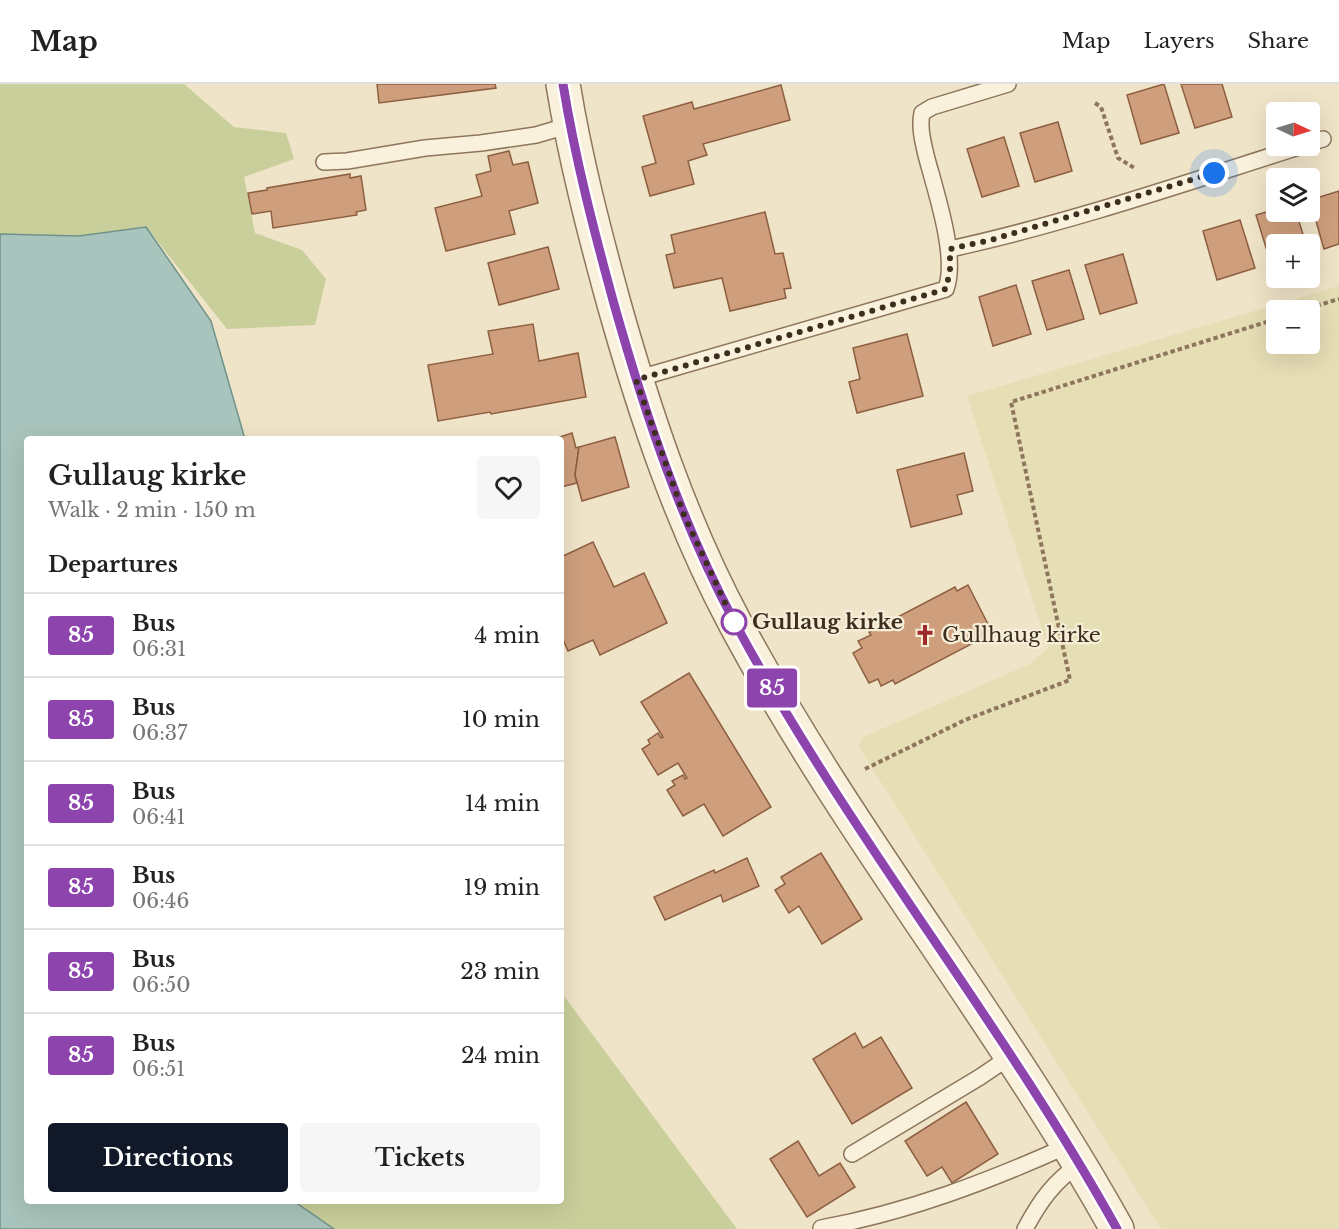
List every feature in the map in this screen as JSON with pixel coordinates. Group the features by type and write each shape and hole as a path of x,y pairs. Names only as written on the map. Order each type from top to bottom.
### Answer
{"street":[{"path":"563,84 596,238 636,380 684,515 734,622 783,708 833,788 1011,1056 1074,1155 1117,1229"}],"lane":[{"path":"636,380 946,289 950,270 950,249 924,146 920,121 922,113 932,107 1008,84"},
{"path":"324,162 536,135 570,124"},
{"path":"950,249 991,240 1144,196 1270,156"},
{"path":"852,1154 1011,1056"},
{"path":"821,1228 939,1198 995,1178 1074,1155"},
{"path":"1024,1229 1036,1208 1062,1176 1074,1155"}],"path":[{"path":"1095,103 1101,107 1118,158 1136,169 1144,196"},
{"path":"1320,305 1339,299"},
{"path":"833,788 854,775 965,720 1070,680 1011,402 1266,322"}],"shaded area":[{"path":"1339,286 1339,1229 1161,1229 859,747 861,738 1030,664 1048,648 967,396 1266,308 1266,354 1320,354 1320,300 1292,300"}],"green space":[{"path":"0,84 184,84 234,127 286,133 294,159 244,177 255,233 302,250 326,279 315,325 227,329 146,227 79,236 0,234"},
{"path":"564,996 737,1229 334,1229 298,1204 564,1204"}],"water":[{"path":"146,227 211,321 244,436 24,436 24,1204 298,1204 334,1229 0,1229 0,234 79,236"}],"building":[{"path":"377,84 495,84 496,88 379,103"},
{"path":"1164,84 1179,133 1141,144 1127,95"},
{"path":"1181,84 1222,84 1232,117 1195,128"},
{"path":"781,85 790,120 703,144 707,155 688,161 694,184 650,196 642,167 656,163 643,116 692,102 694,109"},
{"path":"1058,122 1072,171 1035,182 1020,133"},
{"path":"1004,137 1019,186 982,197 967,149"},
{"path":"509,151 513,165 528,162 538,203 509,211 515,234 446,251 435,208 482,196 476,175 491,171 488,156"},
{"path":"350,174 350,178 361,176 366,210 356,212 357,215 273,228 271,211 252,214 248,193"},
{"path":"1339,191 1339,244 1324,249 1316,222 1320,222 1320,197"},
{"path":"765,212 775,254 783,253 791,288 784,289 786,298 730,311 722,278 674,288 666,255 675,253 671,235"},
{"path":"1266,212 1266,222 1299,222 1303,234 1266,234 1266,248 1256,215"},
{"path":"1240,220 1255,268 1217,280 1203,231"},
{"path":"548,247 559,289 499,305 488,263"},
{"path":"1123,254 1137,303 1100,314 1085,265"},
{"path":"1069,270 1084,319 1047,330 1032,281"},
{"path":"1016,285 1031,334 993,346 979,297"},
{"path":"533,324 539,361 578,353 586,397 438,421 428,365 493,354 488,331"},
{"path":"907,334 923,396 857,413 849,382 860,379 853,348"},
{"path":"572,433 576,448 579,447 575,475 577,483 564,486 564,436"},
{"path":"615,437 629,487 582,501 575,475 579,447"},
{"path":"964,453 973,491 957,495 962,514 911,527 897,470"},
{"path":"593,542 614,587 644,573 667,623 600,655 593,640 568,651 564,642 564,556"},
{"name":"Gullhaug kirke","path":"968,585 991,630 980,636 981,639 895,684 893,680 881,686 878,679 869,683 853,653 862,648 858,641 871,635 869,632 955,587 957,591"},
{"path":"689,673 771,807 723,836 704,804 683,816 667,790 675,785 672,781 683,775 685,779 687,778 678,763 658,775 642,749 650,744 648,740 658,733 661,738 663,737 641,702"},
{"path":"821,853 862,919 822,944 799,906 789,913 775,890 785,884 781,877"},
{"path":"747,858 759,886 723,902 721,895 665,920 654,897"},
{"path":"855,1033 863,1048 881,1037 912,1088 852,1124 813,1059"},
{"path":"966,1102 998,1154 952,1183 942,1167 927,1176 905,1141"},
{"path":"798,1141 819,1176 840,1163 855,1187 807,1217 770,1159"}],"bus line":[{"name":"85","path":"563,84 596,238 636,380 684,515 734,622 783,708 833,788 1011,1056 1067,1146 1081,1163 1117,1229"}],"place":[{"name":"Gullaug kirke","path":"734,622"},
{"name":"Gullhaug kirke","path":"925,635"}],"route":[{"path":"734,622 684,515 636,380 946,289 949,282 950,249 991,240 1144,196 1214,173"}]}
